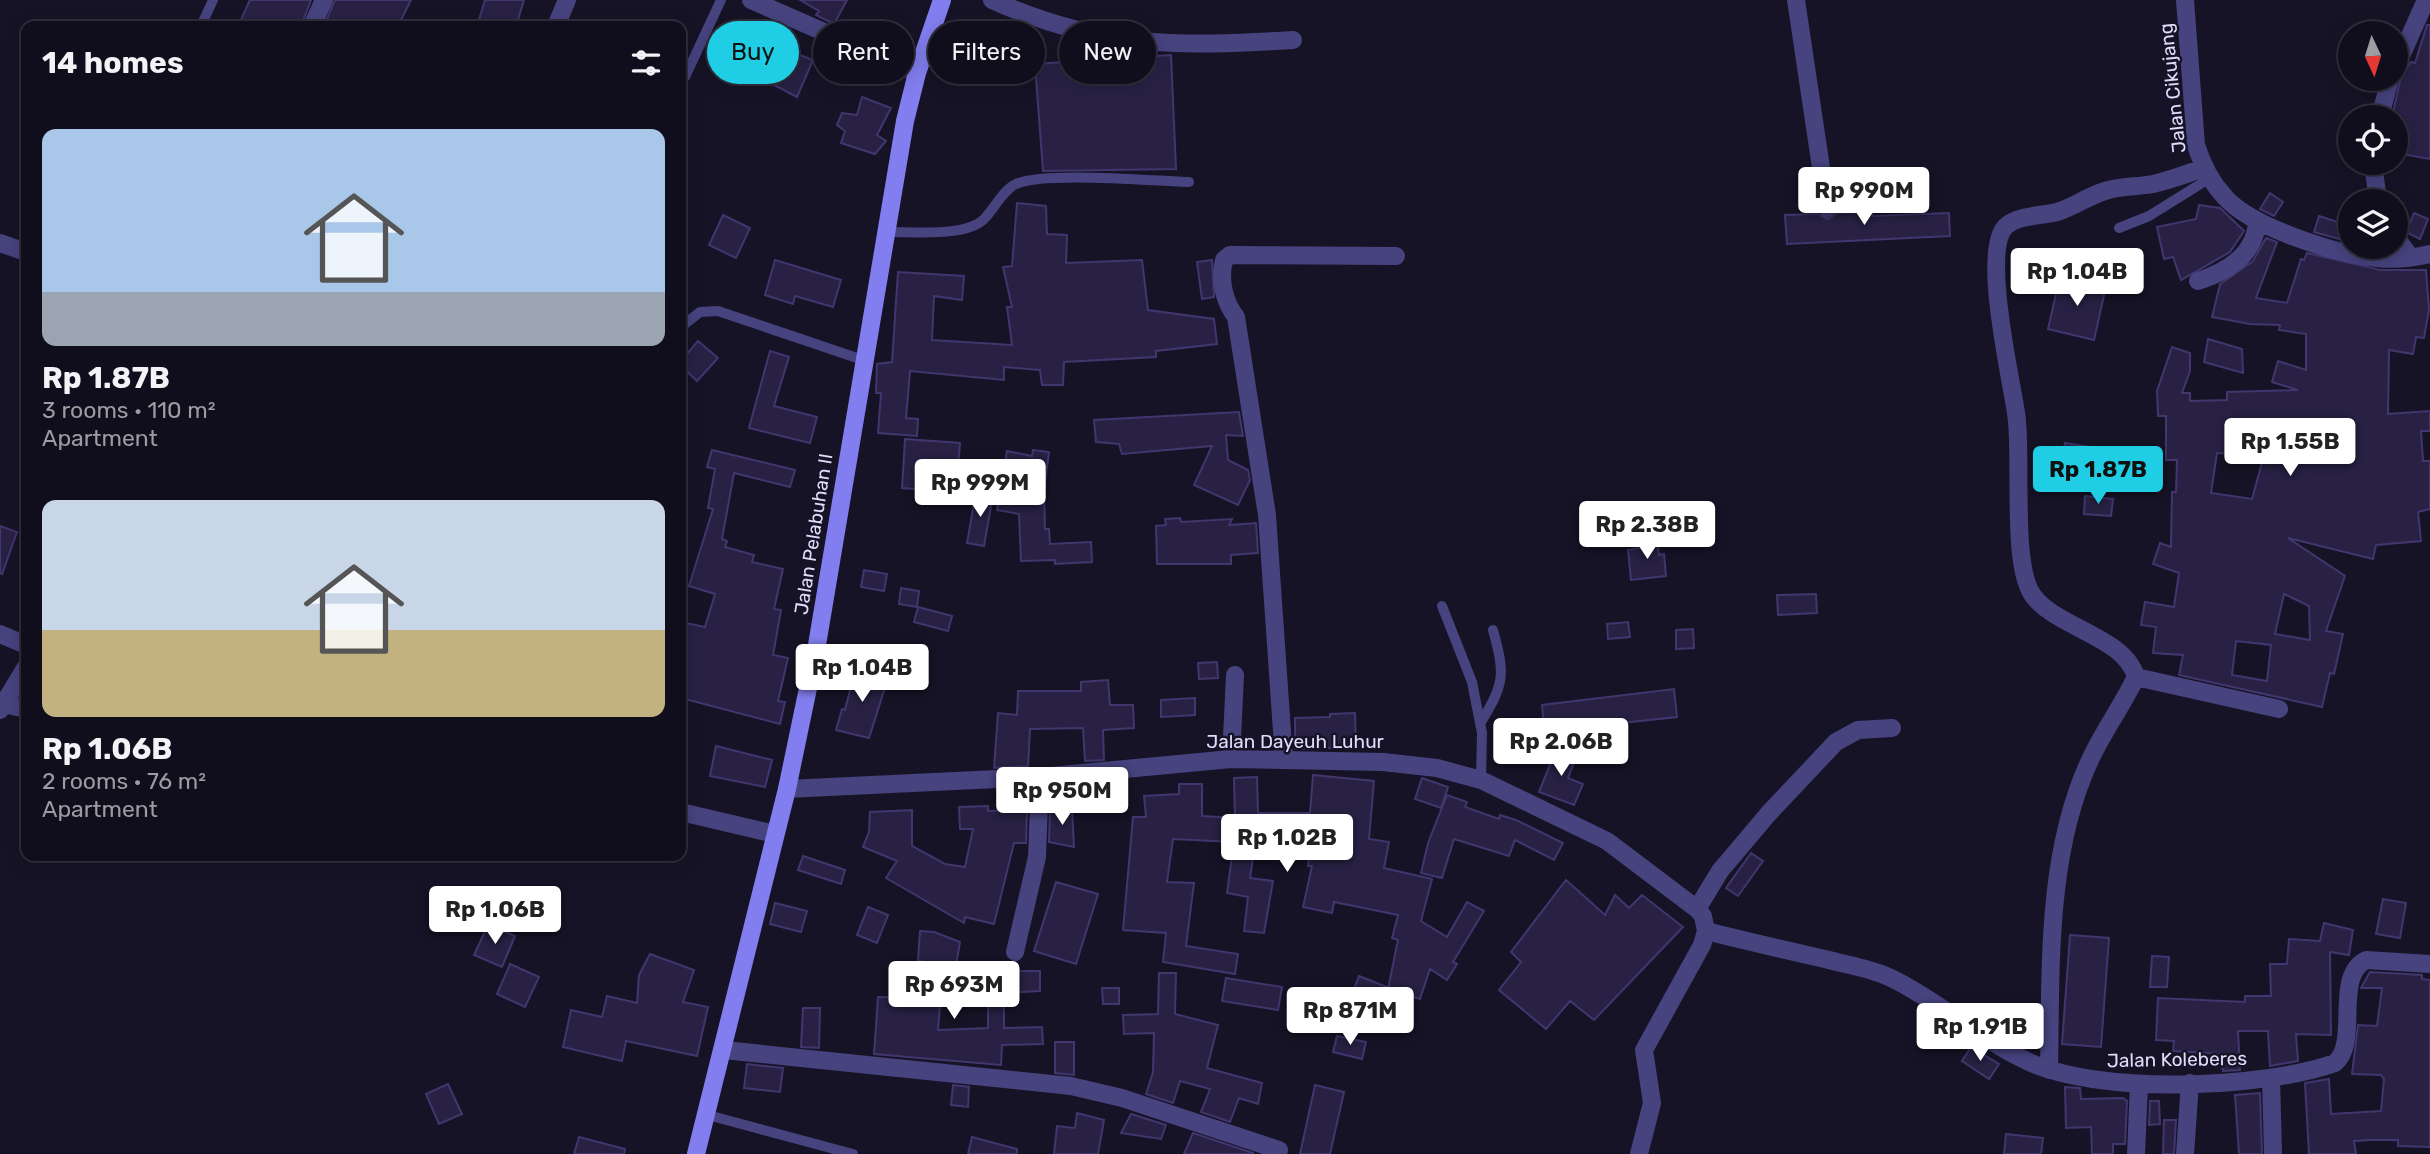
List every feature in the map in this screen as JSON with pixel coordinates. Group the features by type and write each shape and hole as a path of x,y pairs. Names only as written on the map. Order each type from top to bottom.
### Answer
{"main road":[{"name":"Jalan Pelabuhan II","path":"696,1154 787,789 817,645 884,232 917,73 942,0"}],"street":[{"path":"314,21 324,0"},
{"path":"558,21 567,0"},
{"path":"751,0 917,73"},
{"path":"992,0 1065,29 1117,40 1221,44 1293,40"},
{"path":"1796,0 1827,208"},
{"name":"Jalan Cikujang","path":"2185,0 2202,163"},
{"path":"2408,40 2426,0"},
{"path":"2049,1070 2056,898 2069,816 2090,760 2136,677 2133,666 2118,651 2033,597 2025,574 2020,531 2019,428 1995,268 1997,245 2005,227 2020,218 2062,210 2105,191 2153,184 2202,163 2225,199 2257,222 2378,259 2430,254"},
{"path":"2198,281 2222,274 2246,252 2254,239 2257,222"},
{"path":"0,243 21,250"},
{"path":"1284,760 1267,515 1241,343 1236,317 1226,304 1222,266 1230,255 1396,256"},
{"path":"0,634 21,643"},
{"path":"21,675 2,707 21,709"},
{"path":"1231,759 1235,676"},
{"path":"2136,677 2280,709"},
{"path":"1639,1154 1652,1103 1644,1050 1706,932 1703,916 1697,909 1720,872 1769,813 1842,737 1867,728 1892,728"},
{"name":"Jalan Dayeuh Luhur","path":"787,789 1040,777 1231,759 1417,764 1481,780 1607,841 1697,909"},
{"path":"1015,952 1037,857 1040,777"},
{"path":"686,814 775,834"},
{"name":"Jalan Koleberes","path":"1706,932 1884,974 1999,1046 2049,1070 2100,1082 2138,1084 2270,1078 2329,1065 2340,1059 2351,981 2360,962 2365,960 2430,964"},
{"path":"724,1050 1071,1086 1122,1098 1279,1150"},
{"path":"2270,1078 2273,1154"},
{"path":"2185,1154 2190,1083"},
{"path":"2136,1154 2138,1084"}],"lane":[{"path":"203,21 213,0"},
{"path":"686,75 721,0"},
{"path":"2119,228 2149,216 2202,163"},
{"path":"884,232 965,230 980,223 1018,183 1088,179 1189,182"},
{"path":"686,323 700,312 718,311 863,360"},
{"path":"1442,606 1472,682 1481,722 1481,780"},
{"path":"1481,722 1501,690 1501,659 1493,630"},
{"path":"704,1114 853,1154"}],"building":[{"path":"250,0 311,0 303,21 240,21"},
{"path":"335,0 411,0 400,21 326,21"},
{"path":"485,0 524,0 518,21 479,21"},
{"path":"800,0 847,0 836,21 828,21 816,15 819,11"},
{"path":"2427,25 2430,25 2430,159 2408,155 2408,105 2395,105 2398,91 2408,91 2408,66 2411,62 2415,63"},
{"path":"799,55 813,60 797,97 772,84 799,84"},
{"path":"1171,55 1176,169 1043,171 1036,84 1045,84 1045,63 1059,62 1059,84 1156,84 1156,56"},
{"path":"862,97 891,108 877,135 886,141 875,154 841,143 845,131 837,125 842,113 857,115"},
{"path":"2270,193 2283,202 2274,216 2260,209"},
{"path":"1017,203 1046,206 1047,234 1067,235 1066,263 1142,260 1148,310 1214,319 1217,344 1156,351 1156,357 1064,362 1063,385 1042,385 1040,370 1004,367 1004,380 910,371 906,418 918,419 917,436 878,433 881,393 876,393 877,364 892,362 898,272 964,276 962,300 934,296 932,340 1012,345 1007,307 1012,307 1003,267 1012,266"},
{"path":"2199,205 2220,208 2244,231 2230,252 2181,280 2173,257 2164,259 2157,227 2196,219"},
{"path":"1872,211 1873,216 1949,213 1950,236 1787,244 1785,215 1817,214 1828,219 1837,213"},
{"path":"2414,213 2428,219 2420,239 2408,233"},
{"path":"723,215 750,228 736,258 709,245"},
{"path":"2319,216 2338,222 2338,239 2314,232"},
{"path":"2266,238 2277,242 2256,298 2287,303 2301,259 2304,260 2307,253 2380,270 2426,270 2429,310 2424,338 2416,337 2413,354 2389,350 2388,414 2430,411 2430,431 2421,431 2423,461 2430,461 2430,509 2418,512 2421,541 2376,545 2373,559 2288,538 2345,576 2326,631 2343,634 2334,674 2330,673 2322,707 2179,675 2183,655 2153,653 2156,627 2141,625 2145,602 2174,607 2179,573 2153,564 2160,543 2171,547 2172,492 2176,492 2177,460 2166,460 2166,416 2158,416 2157,391 2172,347 2190,353 2190,371 2182,393 2190,393 2190,401 2227,400 2227,392 2298,390 2272,382 2278,361 2306,370 2306,334 2279,330 2280,325 2250,324 2212,317 2220,284 2253,261","holes":["2217,453 2264,455 2252,499 2211,493","2284,594 2309,606 2310,640 2275,634","2236,641 2271,645 2267,681 2232,675"]},
{"path":"775,260 841,280 833,307 795,296 793,304 765,295"},
{"path":"1212,260 1214,297 1202,299 1197,262"},
{"path":"2060,276 2106,286 2094,340 2048,329"},
{"path":"2208,339 2242,349 2243,373 2204,362"},
{"path":"698,341 718,358 697,381 686,371 686,355"},
{"path":"770,351 789,357 774,406 817,417 810,443 749,428"},
{"path":"1239,412 1243,436 1226,435 1228,460 1248,470 1250,480 1238,505 1194,485 1212,446 1122,454 1119,444 1096,442 1094,420"},
{"path":"905,439 960,443 956,492 902,488"},
{"path":"2065,443 2091,447 2086,475 2061,471"},
{"path":"712,450 795,470 790,487 734,473 722,539 727,541 725,547 754,555 752,562 783,569 774,609 781,610 773,655 788,658 778,701 785,702 780,724 686,699 686,623 705,627 715,594 689,586 713,509 708,508 715,469 707,467"},
{"path":"1033,450 1049,452 1044,490 1045,529 1049,529 1050,544 1091,542 1092,562 1055,564 1055,560 1021,561 1019,514 997,510 1007,451 1032,456"},
{"path":"976,492 993,495 984,546 967,543"},
{"path":"2085,496 2113,499 2111,516 2084,514"},
{"path":"1180,518 1181,522 1232,519 1229,525 1256,523 1258,553 1231,555 1231,564 1157,564 1156,526 1166,525 1165,519"},
{"path":"0,526 17,532 2,574 0,573"},
{"path":"1657,540 1659,555 1664,554 1666,576 1631,580 1628,550 1641,548 1640,541"},
{"path":"864,570 887,574 884,591 861,587"},
{"path":"901,588 919,591 917,607 899,604"},
{"path":"1816,594 1817,613 1778,615 1777,595"},
{"path":"918,607 952,616 948,631 914,622"},
{"path":"1628,622 1630,637 1608,639 1607,624"},
{"path":"1693,629 1694,648 1676,649 1676,630"},
{"path":"1217,662 1218,678 1199,679 1198,663"},
{"path":"855,670 888,678 869,738 836,730 842,709 845,710"},
{"path":"1108,680 1110,705 1133,705 1134,728 1103,730 1104,760 1085,761 1083,728 1030,729 1028,766 994,768 998,713 1017,715 1018,691 1081,691 1081,682"},
{"path":"1674,689 1677,717 1564,729 1565,725 1544,728 1542,705"},
{"path":"1195,698 1195,715 1161,717 1161,700"},
{"path":"1355,713 1356,747 1295,749 1295,718"},
{"path":"716,746 772,760 765,787 710,776"},
{"path":"1557,747 1577,755 1568,778 1583,784 1574,805 1539,792"},
{"path":"1313,775 1374,781 1369,839 1389,842 1384,868 1432,879 1421,921 1447,937 1467,902 1484,911 1453,962 1457,964 1447,980 1430,969 1420,999 1388,989 1398,940 1392,938 1398,915 1334,902 1332,913 1303,907 1312,866 1308,866 1311,839 1256,838 1250,878 1273,881 1264,933 1244,931 1248,897 1227,893 1234,842 1173,839 1167,882 1194,883 1186,946 1238,954 1235,974 1163,962 1166,933 1123,930 1133,817 1146,817 1144,796 1179,794 1179,784 1202,784 1202,816 1235,818 1234,778 1257,777 1258,813 1310,813"},
{"path":"1422,778 1448,787 1441,808 1415,799"},
{"path":"1447,795 1467,802 1465,807 1499,819 1500,815 1516,820 1563,843 1554,860 1515,840 1509,856 1454,839 1442,878 1421,873 1428,843"},
{"path":"988,806 988,811 1027,810 1026,843 1014,843 994,924 965,917 964,923 886,878 897,861 863,847 869,832 870,812 912,810 912,846 945,864 965,867 973,829 960,829 959,807"},
{"path":"1072,808 1074,847 1049,842 1050,810"},
{"path":"1751,853 1763,861 1738,896 1726,888"},
{"path":"803,856 845,870 841,884 798,870"},
{"path":"1566,880 1605,915 1615,895 1629,908 1642,895 1683,927 1594,1020 1570,1001 1546,1029 1499,990 1521,962 1511,952"},
{"path":"1056,882 1098,894 1076,964 1034,951"},
{"path":"2383,899 2406,903 2400,938 2376,934"},
{"path":"775,903 807,911 801,932 770,924"},
{"path":"868,907 888,915 877,943 857,935"},
{"path":"2324,923 2353,930 2349,955 2330,952 2331,1035 2296,1034 2298,1061 2270,1066 2268,1031 2238,1031 2240,1070 2223,1071 2221,1054 2173,1051 2174,1041 2156,1040 2158,998 2245,1002 2245,996 2271,996 2270,964 2287,964 2289,939 2320,941"},
{"path":"488,925 515,936 502,967 474,955"},
{"path":"920,931 934,932 960,942 956,966 918,961"},
{"path":"2070,935 2109,938 2101,1047 2062,1044"},
{"path":"650,954 694,970 683,1002 708,1007 697,1056 626,1041 622,1061 563,1047 571,1010 602,1017 607,996 637,1003 639,975"},
{"path":"2152,956 2169,957 2167,987 2150,987"},
{"path":"510,964 539,977 525,1007 497,994"},
{"path":"1015,971 1040,971 1040,991 1004,993 1004,1028 1042,1027 1043,1044 1002,1045 1001,1065 874,1054 878,997 921,998 922,991 941,993 938,1030 988,1028 988,995 919,981 920,973 1015,974"},
{"path":"2370,972 2422,975 2422,979 2430,980 2430,1147 2398,1146 2398,1140 2371,1140 2354,1141 2356,1154 2309,1154 2305,1083 2329,1079 2331,1114 2381,1111 2384,1079 2381,1075 2352,1074 2358,1025 2377,1026 2382,988 2361,988"},
{"path":"1159,973 1176,973 1175,1014 1218,1025 1207,1068 1262,1083 1258,1104 1239,1098 1230,1122 1201,1112 1210,1089 1180,1081 1173,1103 1146,1094 1153,1072 1154,1033 1124,1034 1123,1015 1158,1014"},
{"path":"1359,976 1387,987 1379,1009 1350,999"},
{"path":"1226,978 1282,987 1278,1010 1222,1001"},
{"path":"1102,988 1119,988 1119,1004 1103,1004"},
{"path":"803,1008 820,1008 819,1048 801,1047"},
{"path":"1337,1036 1366,1042 1362,1059 1333,1052"},
{"path":"1055,1042 1074,1042 1074,1075 1055,1073"},
{"path":"1971,1047 1999,1064 1989,1079 1962,1061"},
{"path":"747,1064 783,1068 780,1092 744,1088"},
{"path":"448,1084 462,1114 439,1124 426,1094"},
{"path":"953,1085 969,1087 968,1107 951,1105"},
{"path":"1315,1085 1344,1092 1330,1154 1300,1154"},
{"path":"2065,1087 2080,1088 2081,1099 2123,1098 2127,1101 2125,1144 2113,1144 2113,1154 2092,1154 2091,1127 2066,1128"},
{"path":"2260,1093 2262,1154 2239,1154 2235,1095"},
{"path":"2150,1101 2159,1101 2160,1124 2149,1125"},
{"path":"1077,1113 1104,1120 1098,1154 1054,1154 1057,1126 1075,1128"},
{"path":"1131,1114 1166,1125 1161,1139 1121,1133"},
{"path":"2164,1120 2176,1120 2174,1154 2163,1154"},
{"path":"1193,1133 1253,1153 1253,1154 1184,1154"},
{"path":"2006,1134 2043,1138 2041,1154 2004,1154"},
{"path":"579,1137 625,1149 624,1154 574,1154"},
{"path":"972,1137 1017,1149 1017,1154 968,1154"}]}
